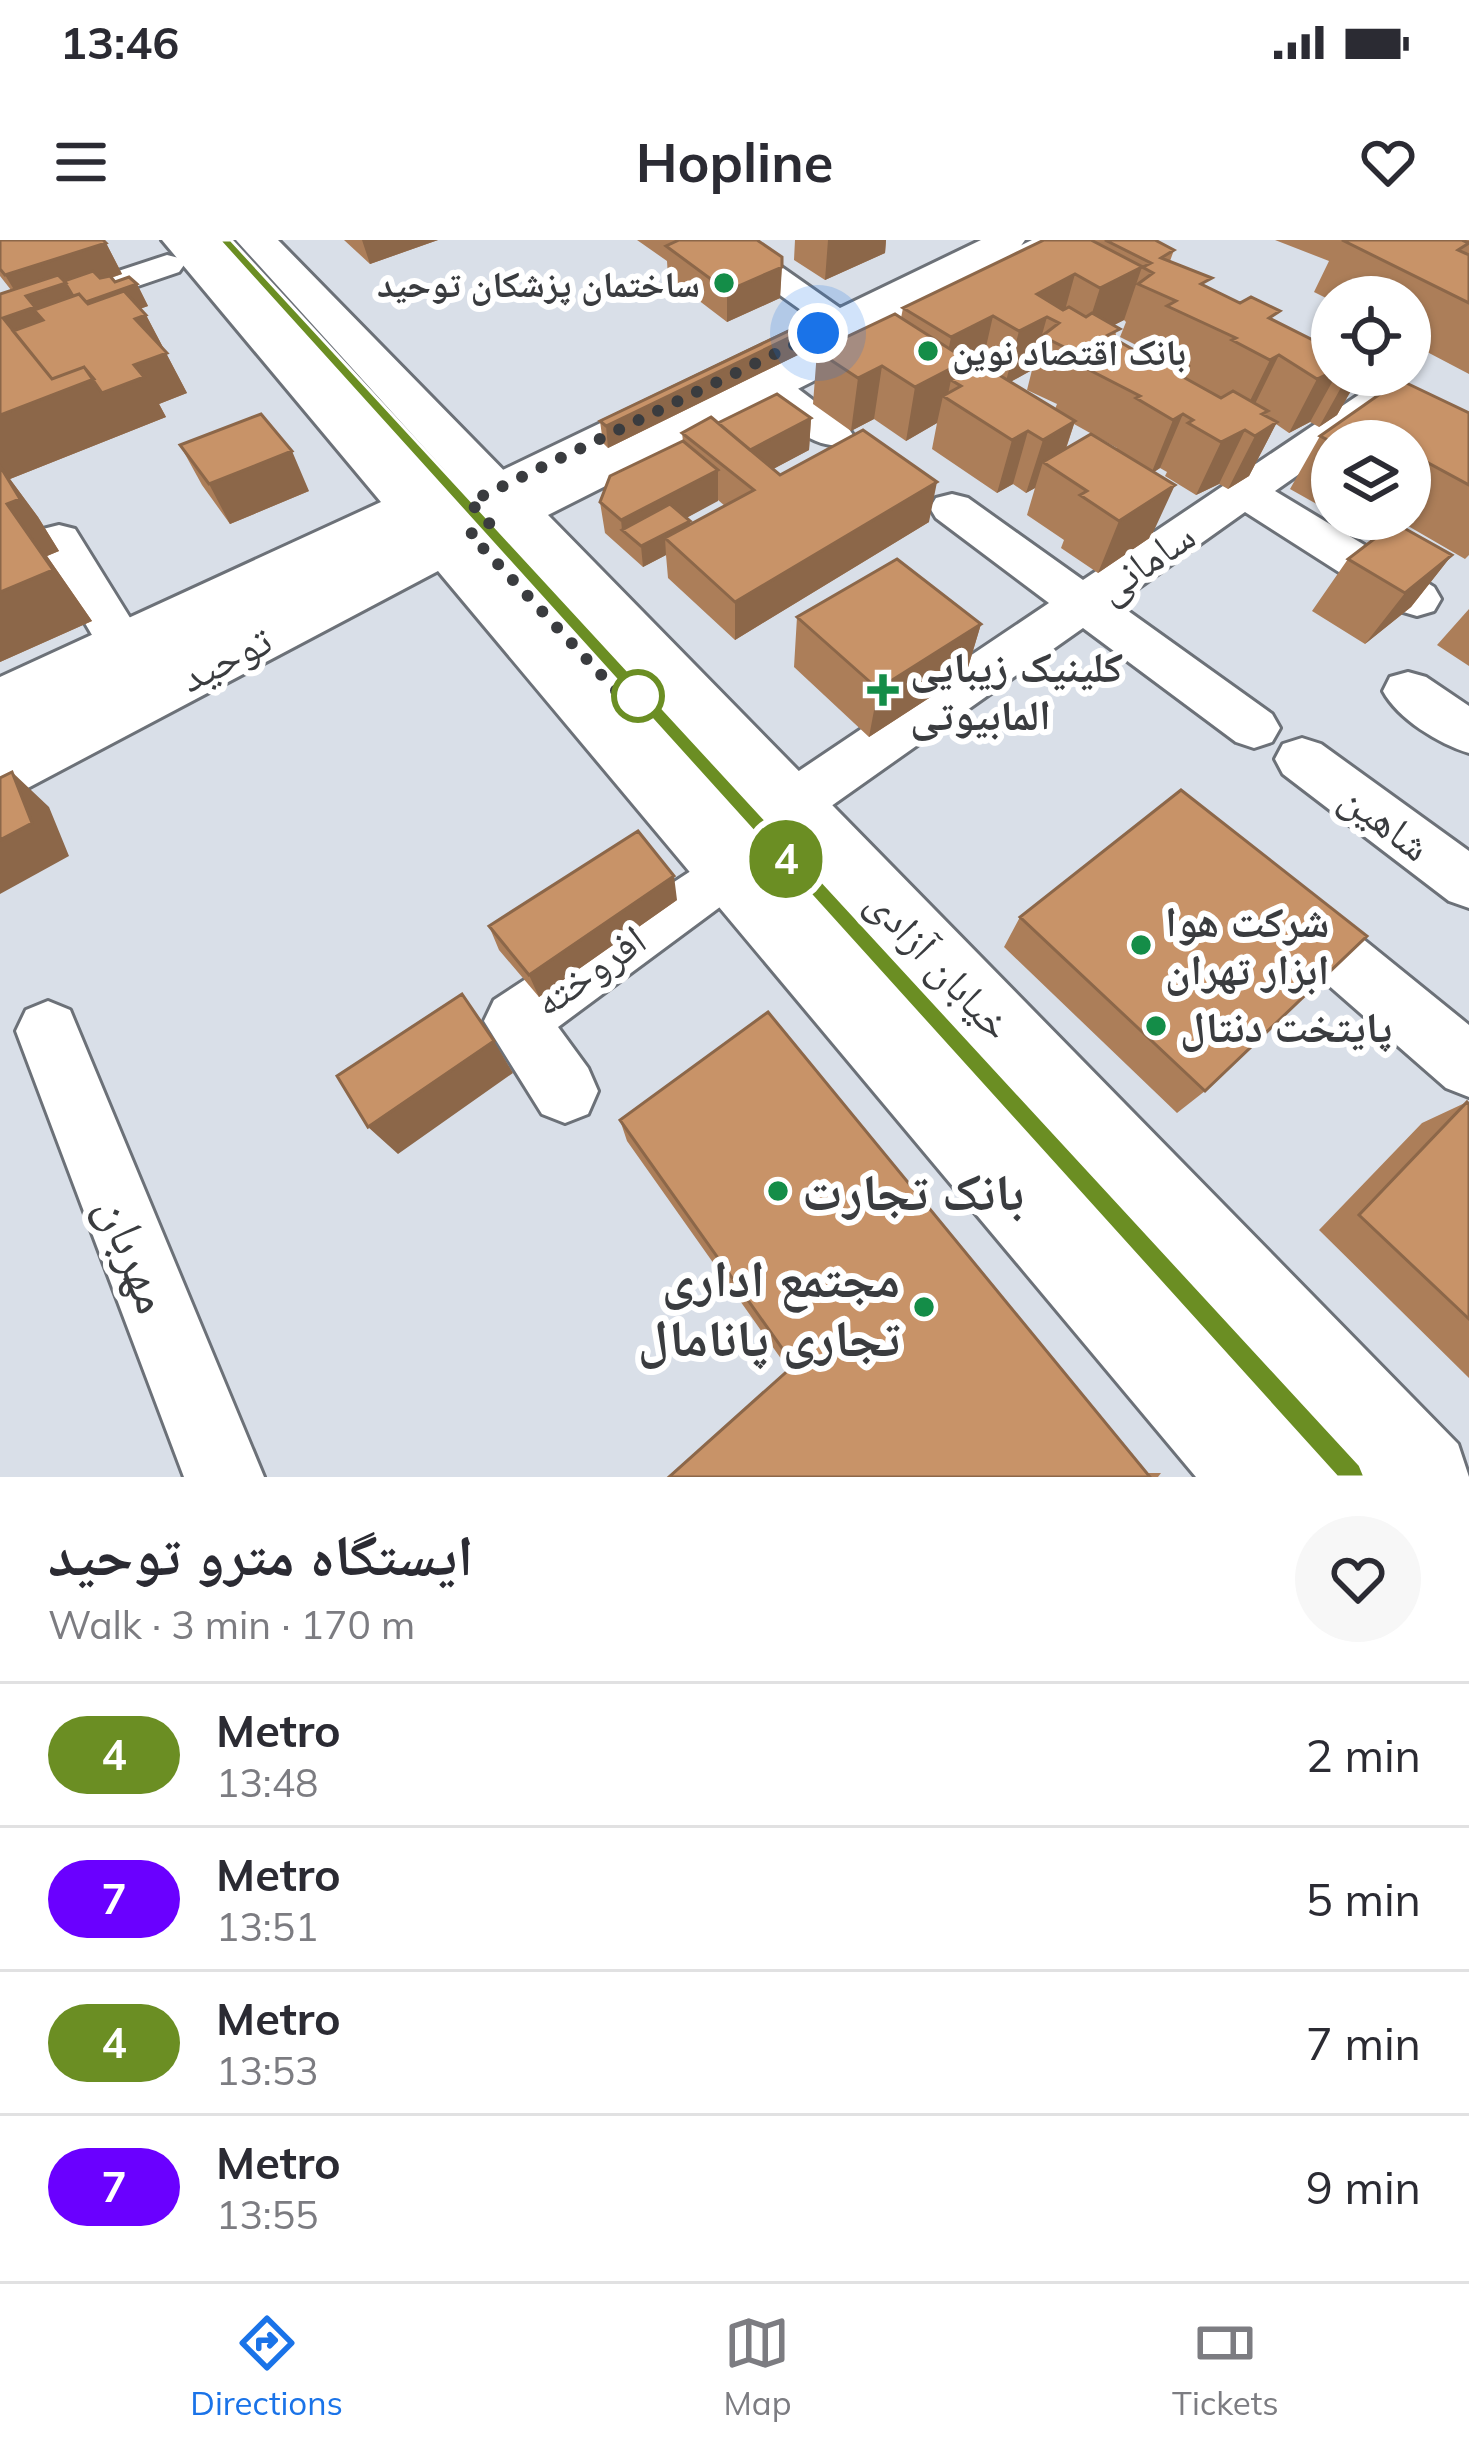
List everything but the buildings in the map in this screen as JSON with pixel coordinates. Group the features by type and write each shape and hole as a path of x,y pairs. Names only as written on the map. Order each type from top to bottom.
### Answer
{"main road":[{"name":"خیابان آزادی","path":"256,240 732,870 1256,1477"},
{"path":"305,240 447,381 472,427 464,511 312,437"},
{"name":"توحید","path":"0,703 122,644 332,511 464,511 770,386 856,338 993,244 1076,254"},
{"name":"خیابان آزادی","path":"165,248 791,805 1425,1477"},
{"path":"165,248 312,437 332,511"},
{"name":"توحید","path":"0,773 464,511 856,338"}],"street":[{"path":"206,240 464,511 1356,1477"},
{"path":"227,240 464,511 1336,1477"},
{"path":"720,240 856,338"},
{"path":"0,745 993,244"},
{"path":"0,322 165,248"},
{"path":"770,386 832,435"},
{"name":"سامانی","path":"791,805 1244,492 1398,408 1375,396"},
{"path":"1244,492 1417,599"},
{"path":"952,508 1254,728"},
{"path":"0,735 464,511"},
{"path":"59,540 122,644"},
{"path":"1408,692 1469,733"},
{"name":"شاهین","path":"1302,759 1469,883"},
{"name":"افروخته","path":"565,1091 516,1021 732,870"},
{"path":"1244,876 1469,1066"},
{"name":"مهربان","path":"48,1030 224,1477"}],"metro line":[{"name":"4","path":"226,240 1348,1477"}],"place":[{"name":"ساختمان پزشکان توحید","path":"724,283"},
{"name":"بانک اقتصاد نوین","path":"928,351"},
{"name":"کلینیک زیبایی المابیوتی","path":"883,690"},
{"name":"شرکت هوا ابزار تهران","path":"1141,945"},
{"name":"پایتخت دنتال","path":"1156,1026"},
{"name":"بانک تجارت","path":"778,1191"},
{"name":"مجتمع اداری تجاری پانامال","path":"924,1307"}],"route":[{"path":"638,696 635,711 470,534 490,524 470,502 818,333"}]}
